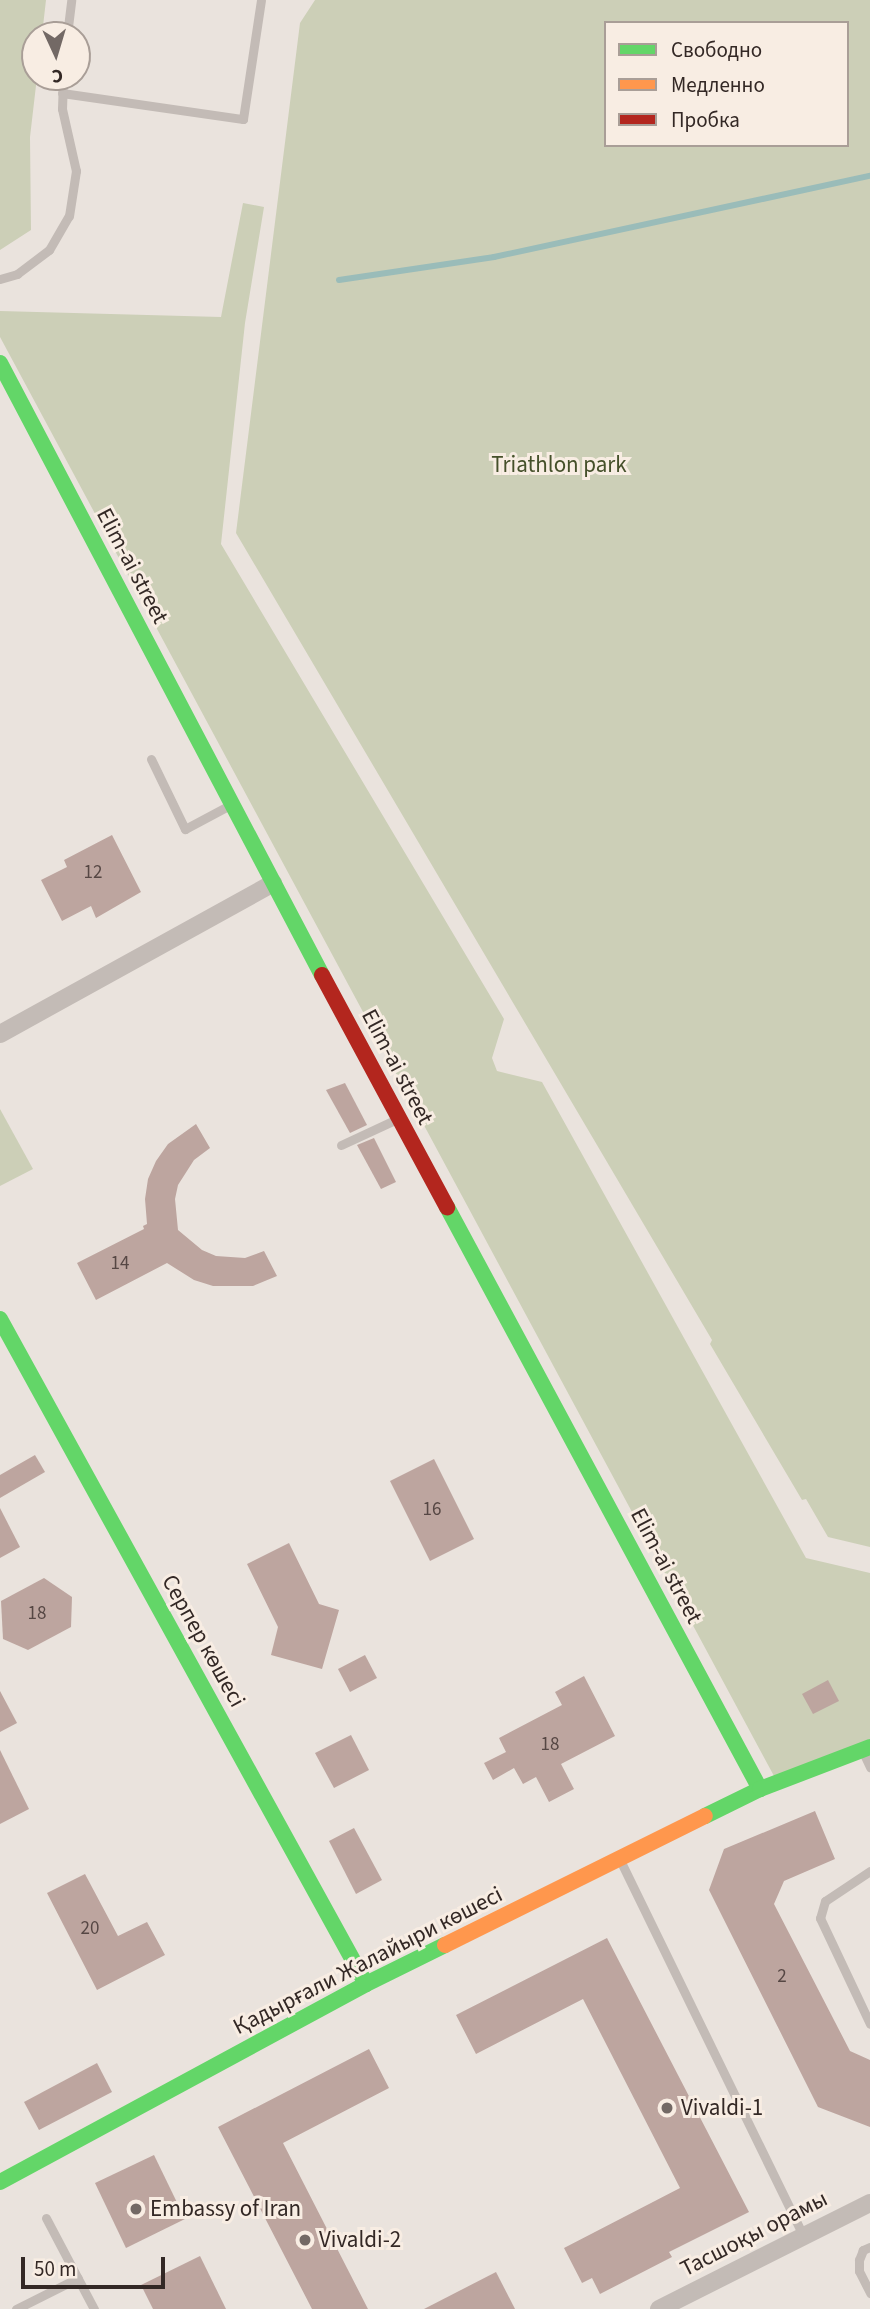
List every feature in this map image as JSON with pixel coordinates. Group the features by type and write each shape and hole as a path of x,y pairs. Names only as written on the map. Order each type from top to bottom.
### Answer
{"street":[{"name":"Elim-ai street","path":"0,363 231,805 760,1789"},
{"path":"0,1034 273,883"},
{"name":"Серпер көшесі","path":"0,1319 366,1984"},
{"name":"Қадырғали Жалайыри көшесі","path":"0,2182 366,1984 760,1789 866,1748"},
{"name":"Тасшоқы орамы","path":"659,2309 870,2203"}],"lane":[{"path":"69,21 71,0"},
{"path":"0,279 17,274 49,250 69,216 76,171 62,109 62,93 243,119 261,0"},
{"path":"151,758 185,829 231,805"},
{"path":"341,1145 399,1119"},
{"path":"866,1748 870,1767"},
{"path":"620,1859 803,2236"},
{"path":"870,1871 825,1901 820,1918 870,2024"},
{"path":"46,2218 94,2309"},
{"path":"870,2247 863,2250 859,2271 870,2293"},
{"path":"16,2309 78,2278"}],"green space":[{"path":"0,0 46,0 44,21 21,21 21,91 35,91 30,137 31,230 0,250"},
{"name":"Triathlon park","path":"315,0 870,0 870,1547 828,1537 806,1499 802,1500 710,1344 712,1340 236,533 300,23"},
{"path":"243,203 264,207 245,323 221,544 504,1019 492,1058 497,1071 542,1082 806,1558 870,1573 870,1741 774,1776 0,337 0,311 221,317"},
{"path":"0,1109 33,1169 0,1186"}],"building":[{"path":"112,835 141,892 96,918 91,906 62,921 41,880 67,867 64,860"},
{"path":"345,1083 367,1125 350,1133 326,1090"},
{"path":"196,1124 210,1148 194,1160 178,1185 175,1199 178,1230 202,1250 216,1256 245,1258 264,1251 277,1276 253,1286 213,1286 194,1280 167,1263 96,1300 77,1263 144,1229 143,1226 147,1224 145,1199 148,1179 156,1161 168,1144"},
{"path":"374,1138 396,1182 381,1189 357,1145"},
{"path":"35,1455 45,1472 0,1498 0,1475"},
{"path":"434,1459 474,1539 430,1561 390,1481"},
{"path":"0,1508 20,1547 0,1558"},
{"path":"289,1543 319,1604 339,1610 322,1669 271,1655 278,1627 247,1564"},
{"path":"44,1578 72,1597 71,1627 28,1650 3,1639 1,1601"},
{"path":"365,1655 377,1678 350,1692 338,1669"},
{"path":"584,1676 615,1736 561,1764 574,1789 549,1802 536,1777 523,1784 514,1768 493,1780 484,1763 506,1752 499,1738 562,1705 555,1692"},
{"path":"828,1680 839,1701 813,1714 802,1694"},
{"path":"0,1691 17,1723 0,1732"},
{"path":"351,1735 369,1770 334,1788 315,1753"},
{"path":"0,1750 29,1809 0,1824"},
{"path":"815,1811 835,1859 784,1881 774,1904 850,2051 870,2060 870,2127 818,2107 709,1890 724,1849"},
{"path":"354,1828 382,1880 356,1894 329,1841"},
{"path":"85,1874 118,1936 147,1922 165,1955 97,1990 47,1893"},
{"name":"Vivaldi-1","path":"607,1938 749,2212 669,2252 672,2257 600,2294 592,2278 582,2283 564,2248 680,2188 583,1999 476,2054 456,2015"},
{"name":"Vivaldi-2","path":"369,2049 389,2088 283,2143 368,2309 312,2309 218,2127"},
{"path":"97,2063 112,2092 39,2130 24,2102"},
{"path":"154,2155 185,2219 126,2248 95,2183"},
{"path":"200,2256 226,2309 153,2309 141,2285"},
{"name":"Vivaldi-2","path":"496,2272 515,2309 424,2309"}],"waterway":[{"path":"339,280 494,257 870,176"}],"traffic: fast":[{"path":"0,363 322,975"},
{"path":"447,1207 760,1789"},
{"path":"0,1319 366,1984"},
{"path":"705,1816 760,1789 870,1747"},
{"path":"0,2182 366,1984 445,1945"}],"traffic: slow":[{"path":"445,1945 705,1816"}],"traffic: jam":[{"path":"322,975 447,1207"}],"place":[{"name":"Vivaldi-1","path":"667,2108"},
{"name":"Embassy of Iran","path":"136,2209"},
{"name":"Vivaldi-2","path":"305,2240"}]}
